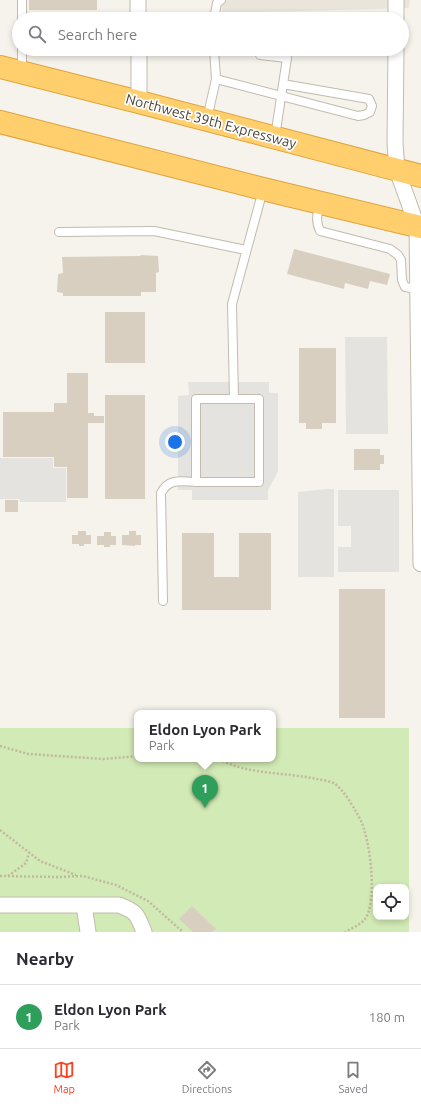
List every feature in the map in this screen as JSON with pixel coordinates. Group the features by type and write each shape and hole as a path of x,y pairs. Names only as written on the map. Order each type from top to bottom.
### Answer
{"highway":[{"name":"Northwest 39th Expressway","path":"0,67 421,176"},
{"path":"0,122 419,227"}],"street":[{"path":"138,0 138,12"},
{"path":"396,0 396,12"},
{"path":"139,56 139,102"},
{"path":"396,56 397,170 419,227 417,288 421,564"},
{"path":"0,905 119,905 131,909 137,915 144,932"},
{"path":"84,905 88,932"}],"lane":[{"path":"22,0 22,12"},
{"path":"215,12 217,3 221,0"},
{"path":"22,56 22,72"},
{"path":"207,120 216,79 214,56"},
{"path":"269,56 287,58 280,95 275,138"},
{"path":"216,79 358,116 370,112 372,106 369,99 283,84"},
{"path":"234,399 232,304 263,189"},
{"path":"321,203 316,215 320,231 390,249 398,255 401,260 402,280 406,287 417,288"},
{"path":"59,232 154,231 246,250"},
{"path":"163,601 161,493 165,486 177,481 196,482 259,482 259,399 196,399 196,482"}],"path":[{"path":"0,746 28,754 104,759 134,756"},
{"path":"225,762 248,769 334,783 345,795 361,821 368,842 372,889 372,902 365,919 345,932"},
{"path":"0,830 40,861 78,876"},
{"path":"7,876 26,864 29,853"}],"shaded area":[{"path":"223,0 410,0 409,8 222,12"},
{"path":"345,337 387,337 388,434 346,434"},
{"path":"188,382 269,382 269,393 278,393 278,472 268,490 268,500 192,500 192,490 178,490 178,396 189,395"},
{"path":"0,458 53,458 53,468 66,468 66,502 20,502 19,499 0,499"},
{"path":"334,489 334,577 298,577 298,492"},
{"path":"338,490 399,490 399,572 338,572 338,547 351,547 351,526 338,526"}],"green space":[{"path":"0,728 134,728 134,762 276,762 276,728 409,728 409,884 373,884 373,920 409,920 409,932 0,932"}],"building":[{"path":"29,0 97,0 97,10 29,10"},
{"path":"294,249 390,274 387,285 370,281 368,289 345,283 344,289 287,274"},
{"path":"158,256 159,272 156,273 156,292 141,292 141,296 63,296 63,293 57,292 58,274 63,273 62,257"},
{"path":"105,312 145,312 145,363 105,363"},
{"path":"299,348 336,348 336,423 322,423 322,429 306,429 306,423 299,423"},
{"path":"67,373 88,373 88,413 94,413 94,416 104,416 104,423 88,423 88,498 67,498 67,467 54,467 54,457 3,457 3,412 54,412 54,403 67,403"},
{"path":"105,395 145,395 145,499 105,499"},
{"path":"354,449 380,449 380,455 384,455 384,464 380,464 380,470 354,470"},
{"path":"5,500 18,500 18,512 5,512"},
{"path":"78,531 86,531 86,535 91,535 91,544 79,546 79,544 72,544 72,535 78,535"},
{"path":"129,531 136,531 136,535 141,535 141,545 122,545 122,535 129,535"},
{"path":"104,532 111,532 111,536 116,536 116,545 104,547 104,545 97,545 97,536 104,536"},
{"path":"182,533 214,533 214,577 239,577 239,533 271,533 271,610 182,610"},
{"path":"339,589 385,589 385,718 339,718"},
{"path":"192,906 216,929 212,932 193,932 179,919"}],"place":[{"name":"Eldon Lyon Park","path":"205,808"}]}
